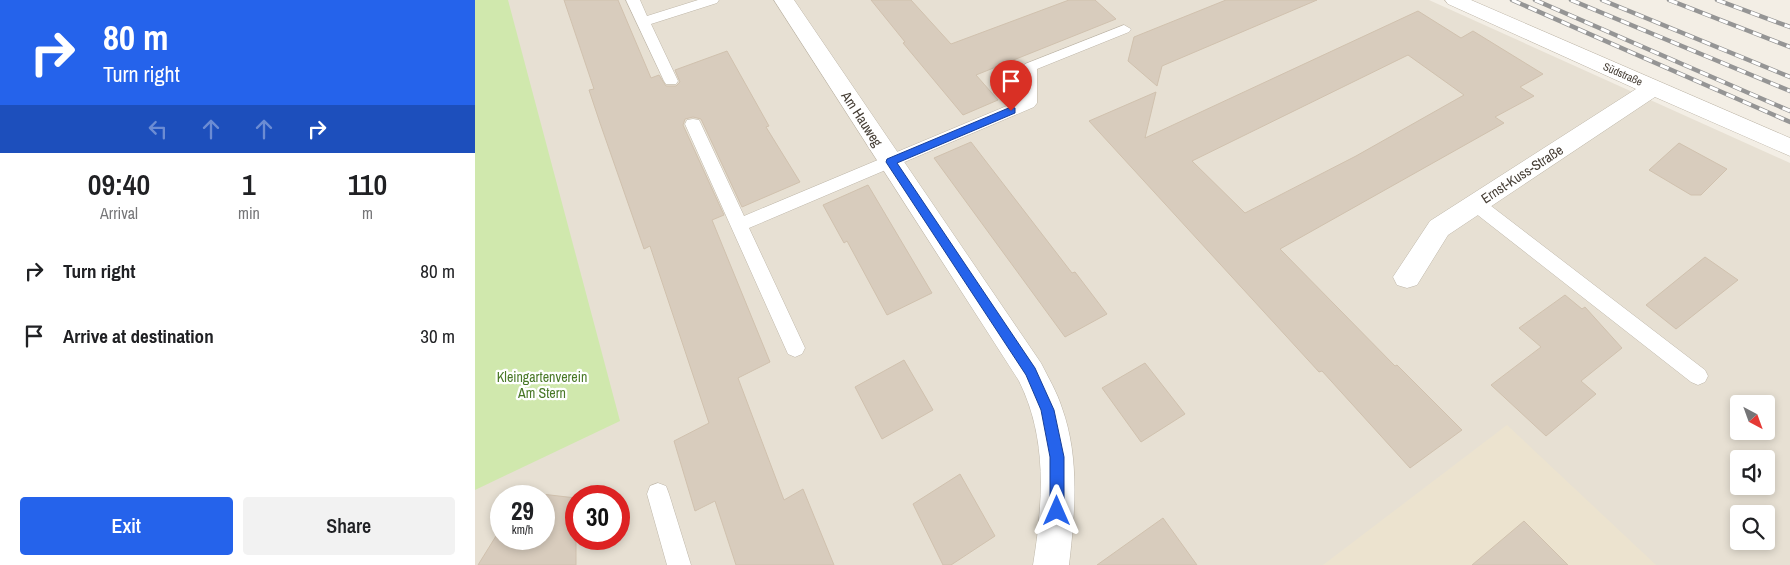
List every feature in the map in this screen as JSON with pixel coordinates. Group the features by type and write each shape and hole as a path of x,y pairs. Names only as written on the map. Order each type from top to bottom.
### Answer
{"street":[{"name":"Am Hauweg","path":"784,0 1030,372 1047,410 1057,457 1057,529 1051,565"},
{"name":"Südstraße","path":"1455,0 1790,148"},
{"name":"Ernst-Kuss-Straße","path":"1407,277 1439,228 1653,88"}],"lane":[{"path":"633,0 671,81"},
{"path":"643,22 712,0"},
{"path":"739,225 1029,103 1030,68 1124,28"},
{"path":"693,124 795,348"},
{"path":"1476,204 1698,376"},
{"path":"659,494 679,565"}],"shaded area":[{"path":"475,0 1429,0 1790,163 1790,565 475,565"},
{"path":"1507,425 1656,565 1323,565"}],"green space":[{"name":"Kleingartenverein Am Stern","path":"475,0 508,0 620,421 475,490"}],"building":[{"path":"564,0 618,0 651,78 659,75 666,86 676,86 680,82 675,70 727,51 769,126 766,127 800,182 742,207 701,119 693,117 685,119 683,125 724,215 712,220 770,362 738,378 784,500 803,489 834,565 736,565 715,501 695,511 674,441 709,423 650,246 644,249 600,123 589,90 594,89"},
{"path":"871,0 911,0 951,44 1069,0 1095,0 1116,19 976,75 998,100 963,115 903,43 905,42"},
{"path":"1226,0 1317,0 1162,66 1157,86 1128,61 1134,37"},
{"path":"1418,11 1461,38 1473,31 1543,74 1520,87 1534,96 1495,117 1504,123 1280,249 1395,366 1397,365 1462,430 1410,468 1322,371 1319,372 1089,121 1156,92 1145,138","holes":["1408,55 1464,95 1356,156 1245,213 1192,161"]},
{"path":"971,142 1072,273 1075,272 1107,314 1065,337 934,158"},
{"path":"1679,143 1727,169 1701,195 1691,195 1649,170"},
{"path":"868,185 932,293 887,315 847,241 844,243 823,205"},
{"path":"1705,257 1738,280 1676,329 1646,305"},
{"path":"1565,295 1582,309 1585,307 1622,348 1581,381 1596,394 1546,436 1491,385 1541,347 1519,328"},
{"path":"904,360 933,410 882,439 855,387"},
{"path":"1145,363 1185,414 1141,442 1102,388"},
{"path":"960,474 995,536 951,565 943,565 913,504"},
{"path":"555,496 565,497 565,550 576,550 576,565 478,565 490,546 490,550 555,550"},
{"path":"1163,518 1197,565 1097,565"},
{"path":"1524,521 1568,565 1472,565"}],"railway":[{"path":"1512,0 1790,122"},
{"path":"1535,0 1790,111"},
{"path":"1571,0 1790,91"},
{"path":"1602,0 1790,77"},
{"path":"1669,0 1790,47"},
{"path":"1717,0 1790,27"}],"route":[{"path":"1011,111 891,162 1030,372 1047,410 1057,457 1057,511"}]}
